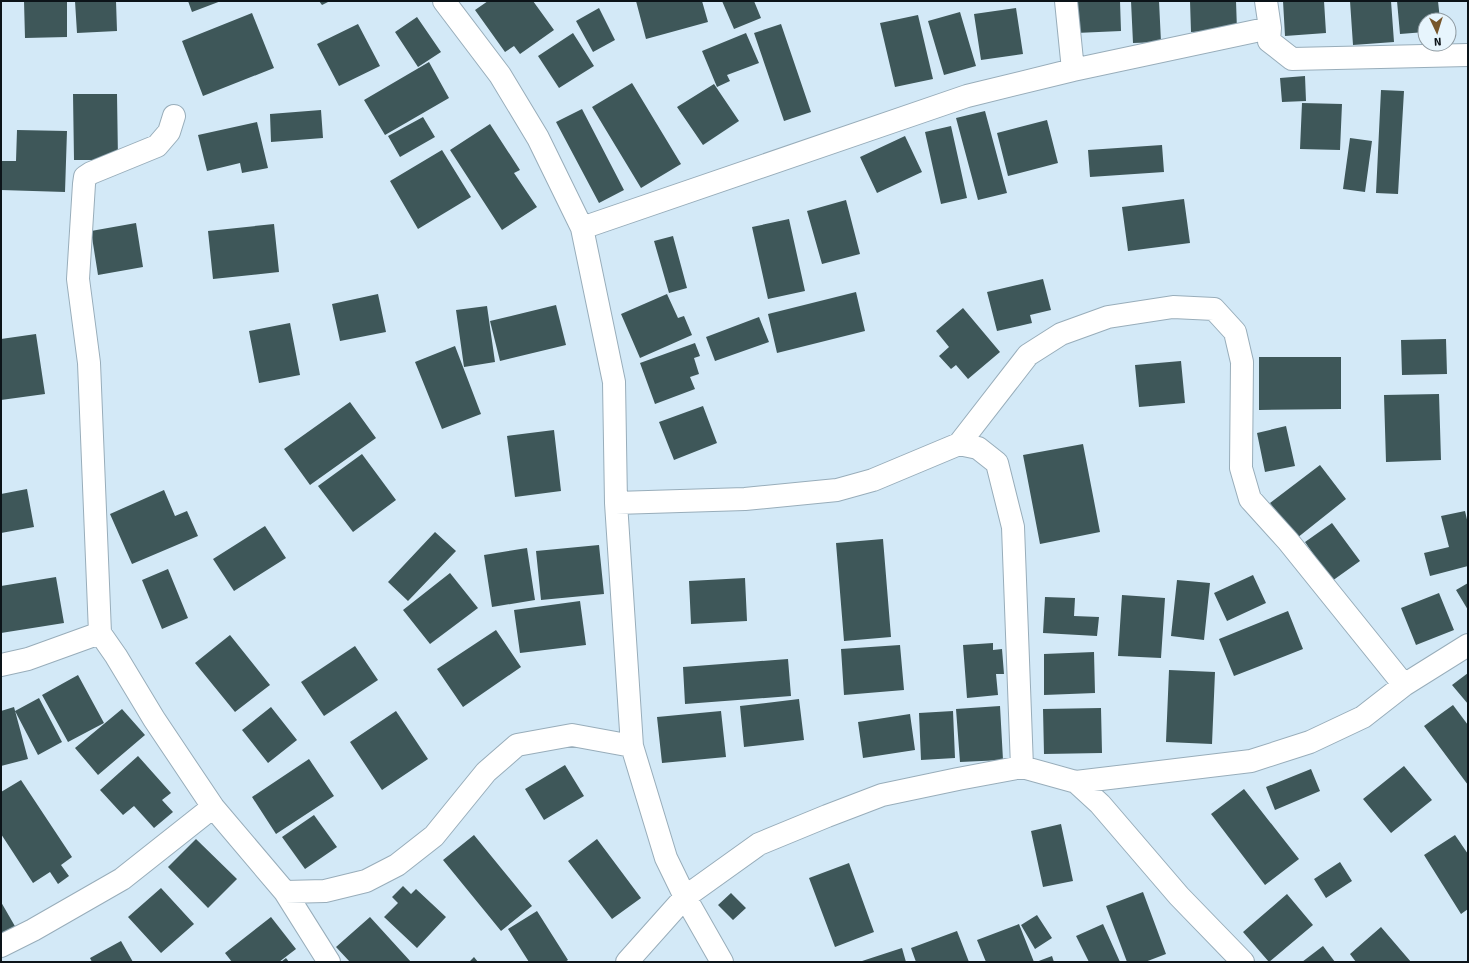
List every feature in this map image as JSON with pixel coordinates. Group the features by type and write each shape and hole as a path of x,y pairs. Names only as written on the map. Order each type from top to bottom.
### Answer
{"street":[{"path":"444,1 500,74 538,138 582,228 614,382 616,503 632,746 666,858 685,897 722,962"},
{"path":"1066,1 1073,70"},
{"path":"1266,1 1270,28 1269,41 1292,59 1468,54"},
{"path":"582,228 967,96 1073,70 1270,28"},
{"path":"174,116 169,132 157,146 91,173 85,178 84,184 78,279 89,363 100,633 116,656 154,719 213,807 285,892 329,962"},
{"path":"616,503 745,499 837,490 873,480 959,444 1028,355 1061,334 1108,317 1173,307 1214,308 1235,332 1242,362 1242,468 1250,499 1288,541 1404,685"},
{"path":"959,444 978,448 997,463 1013,527 1022,767"},
{"path":"1,665 28,659 100,633"},
{"path":"627,962 685,897 758,844 882,795 1022,767 1076,782 1251,761 1310,742 1363,717 1404,685 1468,645"},
{"path":"285,892 325,891 366,880 397,865 434,836 486,772 517,745 572,735 632,746"},
{"path":"1076,782 1100,804 1179,896 1243,962"},
{"path":"1,946 34,930 122,879 213,807"}],"building":[{"path":"24,1 67,1 67,37 25,38"},
{"path":"75,1 116,1 117,31 77,33"},
{"path":"188,1 221,1 192,12"},
{"path":"319,1 330,1 322,5"},
{"path":"488,1 533,1 554,30 520,54 514,46 505,52 475,10"},
{"path":"636,1 702,1 708,22 646,39"},
{"path":"722,1 754,1 761,18 734,29"},
{"path":"1075,1 1120,1 1121,31 1076,33"},
{"path":"1131,1 1159,1 1161,42 1133,43"},
{"path":"1190,1 1236,1 1237,30 1191,32"},
{"path":"1283,1 1324,1 1326,33 1285,36"},
{"path":"1350,1 1391,1 1394,42 1353,45"},
{"path":"1397,1 1438,1 1439,12 1417,12 1417,33 1400,34"},
{"path":"599,8 615,40 593,52 576,21"},
{"path":"1016,8 1023,54 981,60 974,14"},
{"path":"960,12 976,66 944,75 928,21"},
{"path":"252,13 274,68 203,96 182,41"},
{"path":"918,15 933,79 895,87 880,23"},
{"path":"417,17 441,52 418,67 395,32"},
{"path":"358,24 380,66 339,86 317,44"},
{"path":"781,24 811,112 784,121 754,33"},
{"path":"573,33 594,66 559,88 538,56"},
{"path":"746,33 759,63 727,75 730,81 717,87 702,51"},
{"path":"429,62 449,98 385,135 364,100"},
{"path":"1305,76 1306,101 1282,102 1280,78"},
{"path":"632,83 681,164 641,188 592,107"},
{"path":"714,84 739,121 703,145 677,107"},
{"path":"1381,90 1404,91 1398,194 1376,193"},
{"path":"73,94 117,94 118,160 74,160"},
{"path":"1302,103 1342,104 1340,150 1300,149"},
{"path":"582,109 624,190 599,203 556,122"},
{"path":"321,110 323,138 271,142 270,114"},
{"path":"985,111 1007,193 978,200 956,118"},
{"path":"423,117 435,137 400,157 388,136"},
{"path":"1047,120 1058,163 1008,176 997,133"},
{"path":"257,122 268,168 242,173 240,163 207,171 198,135"},
{"path":"490,124 520,170 514,173 537,207 502,230 450,150"},
{"path":"951,126 967,198 941,204 925,132"},
{"path":"17,130 67,131 65,192 1,190 2,161 16,161"},
{"path":"905,136 922,172 877,193 860,157"},
{"path":"1350,138 1372,141 1365,192 1343,189"},
{"path":"1162,145 1164,172 1090,177 1088,150"},
{"path":"442,150 471,197 418,229 390,181"},
{"path":"1184,199 1190,243 1128,251 1122,207"},
{"path":"846,200 860,254 822,264 807,211"},
{"path":"789,219 805,291 768,299 752,227"},
{"path":"136,223 143,267 98,275 91,231"},
{"path":"274,224 279,272 213,279 208,231"},
{"path":"673,236 687,288 669,293 654,241"},
{"path":"1043,279 1051,310 1030,315 1032,323 997,331 987,292"},
{"path":"856,292 865,331 777,353 768,314"},
{"path":"378,294 386,332 340,341 332,304"},
{"path":"667,294 678,318 684,316 692,335 640,358 621,314"},
{"path":"556,305 566,345 500,361 490,321"},
{"path":"487,306 495,362 464,367 456,310"},
{"path":"963,308 1000,352 968,379 956,365 951,369 939,356 949,347 936,331"},
{"path":"759,317 769,342 715,361 706,337"},
{"path":"290,323 300,375 259,383 249,331"},
{"path":"36,334 45,394 1,400 1,339"},
{"path":"1446,339 1447,374 1402,375 1401,340"},
{"path":"695,343 700,356 694,358 699,374 690,377 695,389 655,404 640,363"},
{"path":"455,346 481,414 442,429 415,362"},
{"path":"1259,357 1341,357 1341,409 1259,410"},
{"path":"1181,361 1185,403 1139,407 1135,365"},
{"path":"1439,394 1441,460 1386,462 1384,395"},
{"path":"350,402 376,438 310,485 284,449"},
{"path":"703,406 717,443 674,460 659,422"},
{"path":"1286,426 1295,466 1265,472 1257,433"},
{"path":"554,430 561,491 515,497 507,436"},
{"path":"1083,444 1100,532 1040,544 1023,455"},
{"path":"362,454 396,500 353,532 318,486"},
{"path":"1320,465 1346,499 1297,538 1270,503"},
{"path":"27,489 34,527 1,533 1,494"},
{"path":"164,490 175,516 187,511 198,536 132,564 110,514"},
{"path":"1465,511 1468,524 1468,566 1430,576 1424,553 1449,547 1441,516"},
{"path":"1332,523 1360,561 1332,581 1305,542"},
{"path":"265,526 286,558 234,591 213,559"},
{"path":"435,532 456,551 408,601 388,582"},
{"path":"883,539 891,637 844,641 836,543"},
{"path":"599,545 604,594 541,600 536,551"},
{"path":"527,548 535,600 492,607 484,555"},
{"path":"168,569 188,618 162,629 142,580"},
{"path":"450,573 478,608 430,644 403,610"},
{"path":"1253,575 1266,603 1227,621 1214,593"},
{"path":"56,577 64,623 1,633 1,586"},
{"path":"745,578 747,621 691,624 689,581"},
{"path":"1177,580 1210,583 1204,640 1171,636"},
{"path":"1468,583 1468,610 1456,590"},
{"path":"1439,593 1454,630 1416,645 1401,608"},
{"path":"1122,595 1165,598 1161,658 1118,656"},
{"path":"1045,597 1075,598 1074,616 1099,617 1097,636 1043,633"},
{"path":"580,601 586,645 520,653 514,610"},
{"path":"1288,611 1303,649 1234,676 1219,639"},
{"path":"496,630 521,667 463,707 437,669"},
{"path":"230,635 270,685 235,712 195,663"},
{"path":"993,643 993,650 1002,649 1004,674 996,674 998,695 967,698 963,645"},
{"path":"900,645 904,690 844,695 841,649"},
{"path":"355,646 378,680 324,716 301,682"},
{"path":"1094,652 1095,693 1044,695 1044,654"},
{"path":"788,659 791,696 685,704 683,667"},
{"path":"1169,670 1215,672 1212,744 1166,742"},
{"path":"1468,673 1468,704 1452,685"},
{"path":"78,675 104,723 68,742 42,695"},
{"path":"39,698 62,742 38,755 15,711"},
{"path":"799,699 804,740 744,747 740,706"},
{"path":"1453,705 1468,725 1468,785 1424,726"},
{"path":"1000,706 1003,760 960,762 956,709"},
{"path":"14,707 28,759 1,766 1,711"},
{"path":"271,707 297,740 268,763 242,730"},
{"path":"1101,708 1102,753 1044,754 1043,709"},
{"path":"122,709 145,735 98,775 75,748"},
{"path":"396,711 428,759 382,790 350,742"},
{"path":"721,711 726,757 662,763 657,717"},
{"path":"953,711 955,758 921,760 919,713"},
{"path":"910,714 915,750 863,758 858,722"},
{"path":"138,756 171,793 162,800 173,812 154,828 134,806 123,815 100,790"},
{"path":"309,759 334,796 276,834 252,797"},
{"path":"565,765 584,796 544,820 525,789"},
{"path":"1404,766 1432,800 1391,833 1363,799"},
{"path":"1311,769 1320,791 1275,810 1266,787"},
{"path":"21,780 72,857 61,865 69,876 58,884 50,872 33,883 1,834 1,792"},
{"path":"1244,789 1299,859 1265,885 1211,814"},
{"path":"314,815 337,847 305,869 282,837"},
{"path":"1061,824 1073,881 1043,887 1031,831"},
{"path":"474,835 532,906 501,931 443,860"},
{"path":"1455,835 1468,854 1468,909 1461,914 1424,855"},
{"path":"196,839 237,879 208,908 168,867"},
{"path":"597,839 641,898 612,919 568,861"},
{"path":"1340,862 1352,881 1326,898 1314,879"},
{"path":"849,863 874,932 835,947 809,878"},
{"path":"403,886 411,894 416,889 446,917 417,948 384,917 398,903 392,897"},
{"path":"161,888 194,924 161,953 128,917"},
{"path":"1143,892 1166,954 1145,962 1127,962 1106,906"},
{"path":"731,893 746,908 733,920 718,905"},
{"path":"1287,894 1313,925 1269,962 1243,932"},
{"path":"1,902 16,928 1,937"},
{"path":"537,911 568,960 565,962 529,962 508,929"},
{"path":"1037,915 1052,938 1035,949 1021,925"},
{"path":"271,917 296,949 279,962 232,962 225,953"},
{"path":"370,917 411,962 350,962 336,947"},
{"path":"1019,924 1034,962 986,962 977,940"},
{"path":"1103,924 1120,962 1089,962 1076,936"},
{"path":"1381,927 1411,962 1356,962 1350,954"},
{"path":"957,931 969,962 916,962 911,948"},
{"path":"121,941 133,962 92,962 90,958"},
{"path":"1323,946 1335,962 1302,962"},
{"path":"902,948 906,962 859,962"},
{"path":"1052,956 1054,962 1036,962"},
{"path":"474,957 478,962 469,962"},
{"path":"286,958 289,962 281,962"}]}
